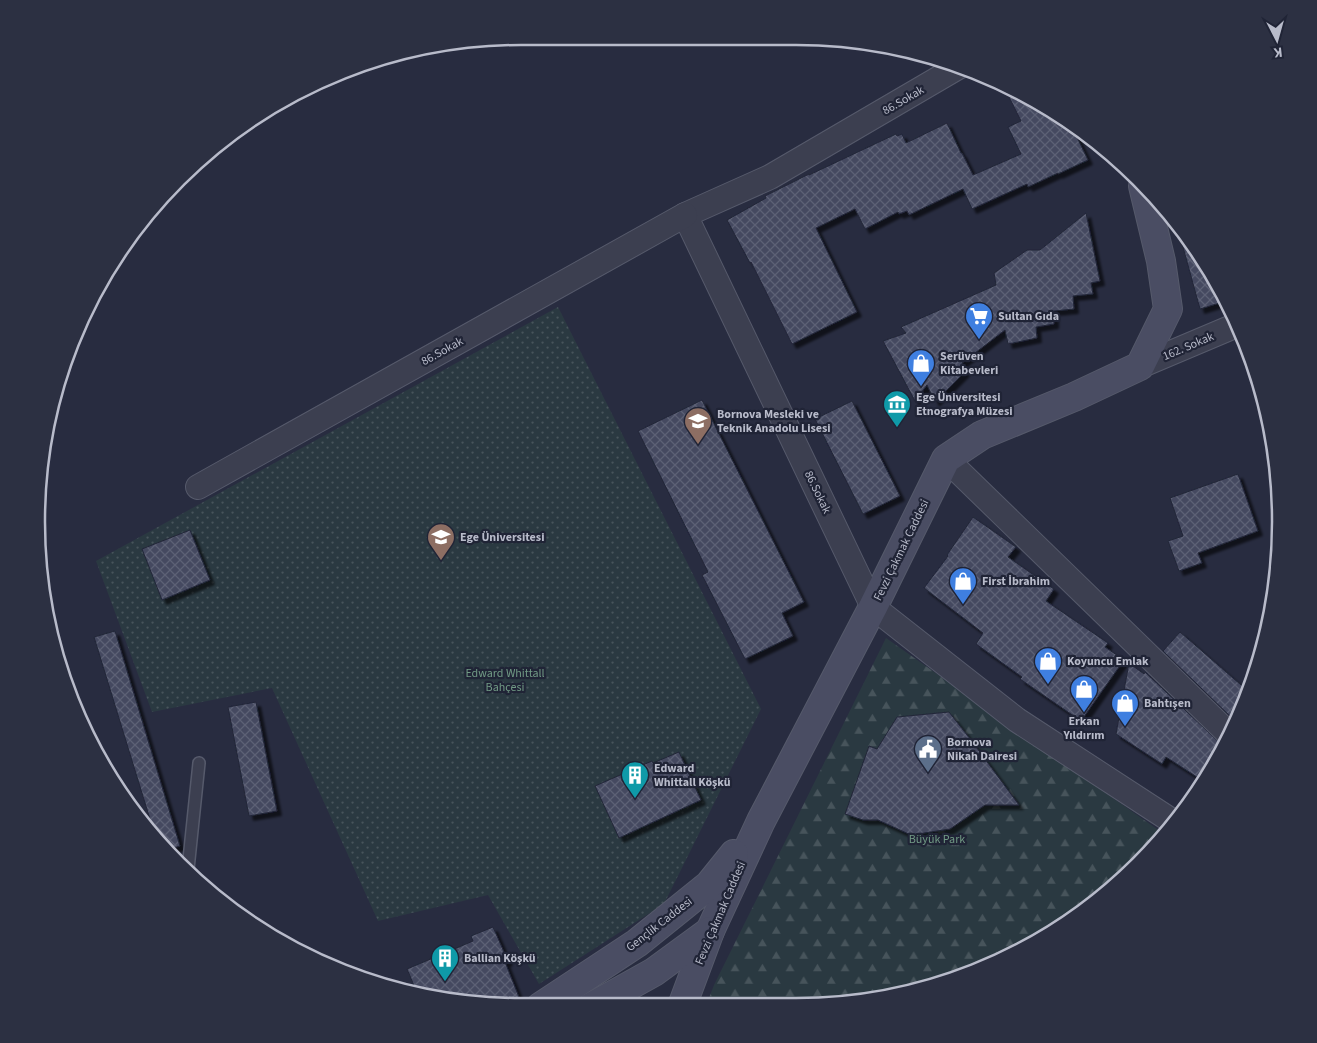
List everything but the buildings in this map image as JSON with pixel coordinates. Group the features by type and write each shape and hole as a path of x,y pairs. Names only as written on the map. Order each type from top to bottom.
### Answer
{"main road":[{"path":"946,459 982,435 1074,397 1140,366 1168,310 1161,261 1146,199"},
{"name":"Fevzi Çakmak Caddesi","path":"685,998 710,931 760,821 873,607 946,459"},
{"name":"Gençlik Caddesi","path":"554,998 637,943 709,885 760,821"},
{"path":"606,998 654,972 710,931"},
{"path":"637,943 670,998"}],"street":[{"name":"86.Sokak","path":"198,487 685,215 770,177 952,71"},
{"name":"86.Sokak","path":"685,215 873,607"},
{"name":"162. Sokak","path":"1140,366 1231,328"},
{"path":"1188,346 1237,341"},
{"path":"946,459 1224,729"},
{"path":"873,607 1017,720 1168,819"}],"lane":[{"path":"189,862 199,763"}],"green space":[{"name":"Edward Whittall Bahçesi","path":"558,307 761,709 664,904 539,984 488,895 378,921 272,688 152,712 96,561"},
{"name":"Büyük Park","path":"886,638 1159,830 1110,880 1060,918 1006,949 949,973 888,989 827,997 709,998"}],"place":[{"name":"Sultan Gıda","path":"979,340"},
{"name":"Serüven Kitabevleri","path":"921,387"},
{"name":"Ege Üniversitesi Etnografya Müzesi","path":"897,428"},
{"name":"Bornova Mesleki ve Teknik Anadolu Lisesi","path":"698,445"},
{"name":"Ege Üniversitesi","path":"441,561"},
{"name":"First İbrahim","path":"963,605"},
{"name":"Koyuncu Emlak","path":"1048,685"},
{"name":"Erkan Yıldırım","path":"1084,713"},
{"name":"Bahtışen","path":"1125,727"},
{"name":"Bornova Nikah Dairesi","path":"928,773"},
{"name":"Edward Whittall Köşkü","path":"635,799"},
{"name":"Ballian Köşkü","path":"445,982"}]}
